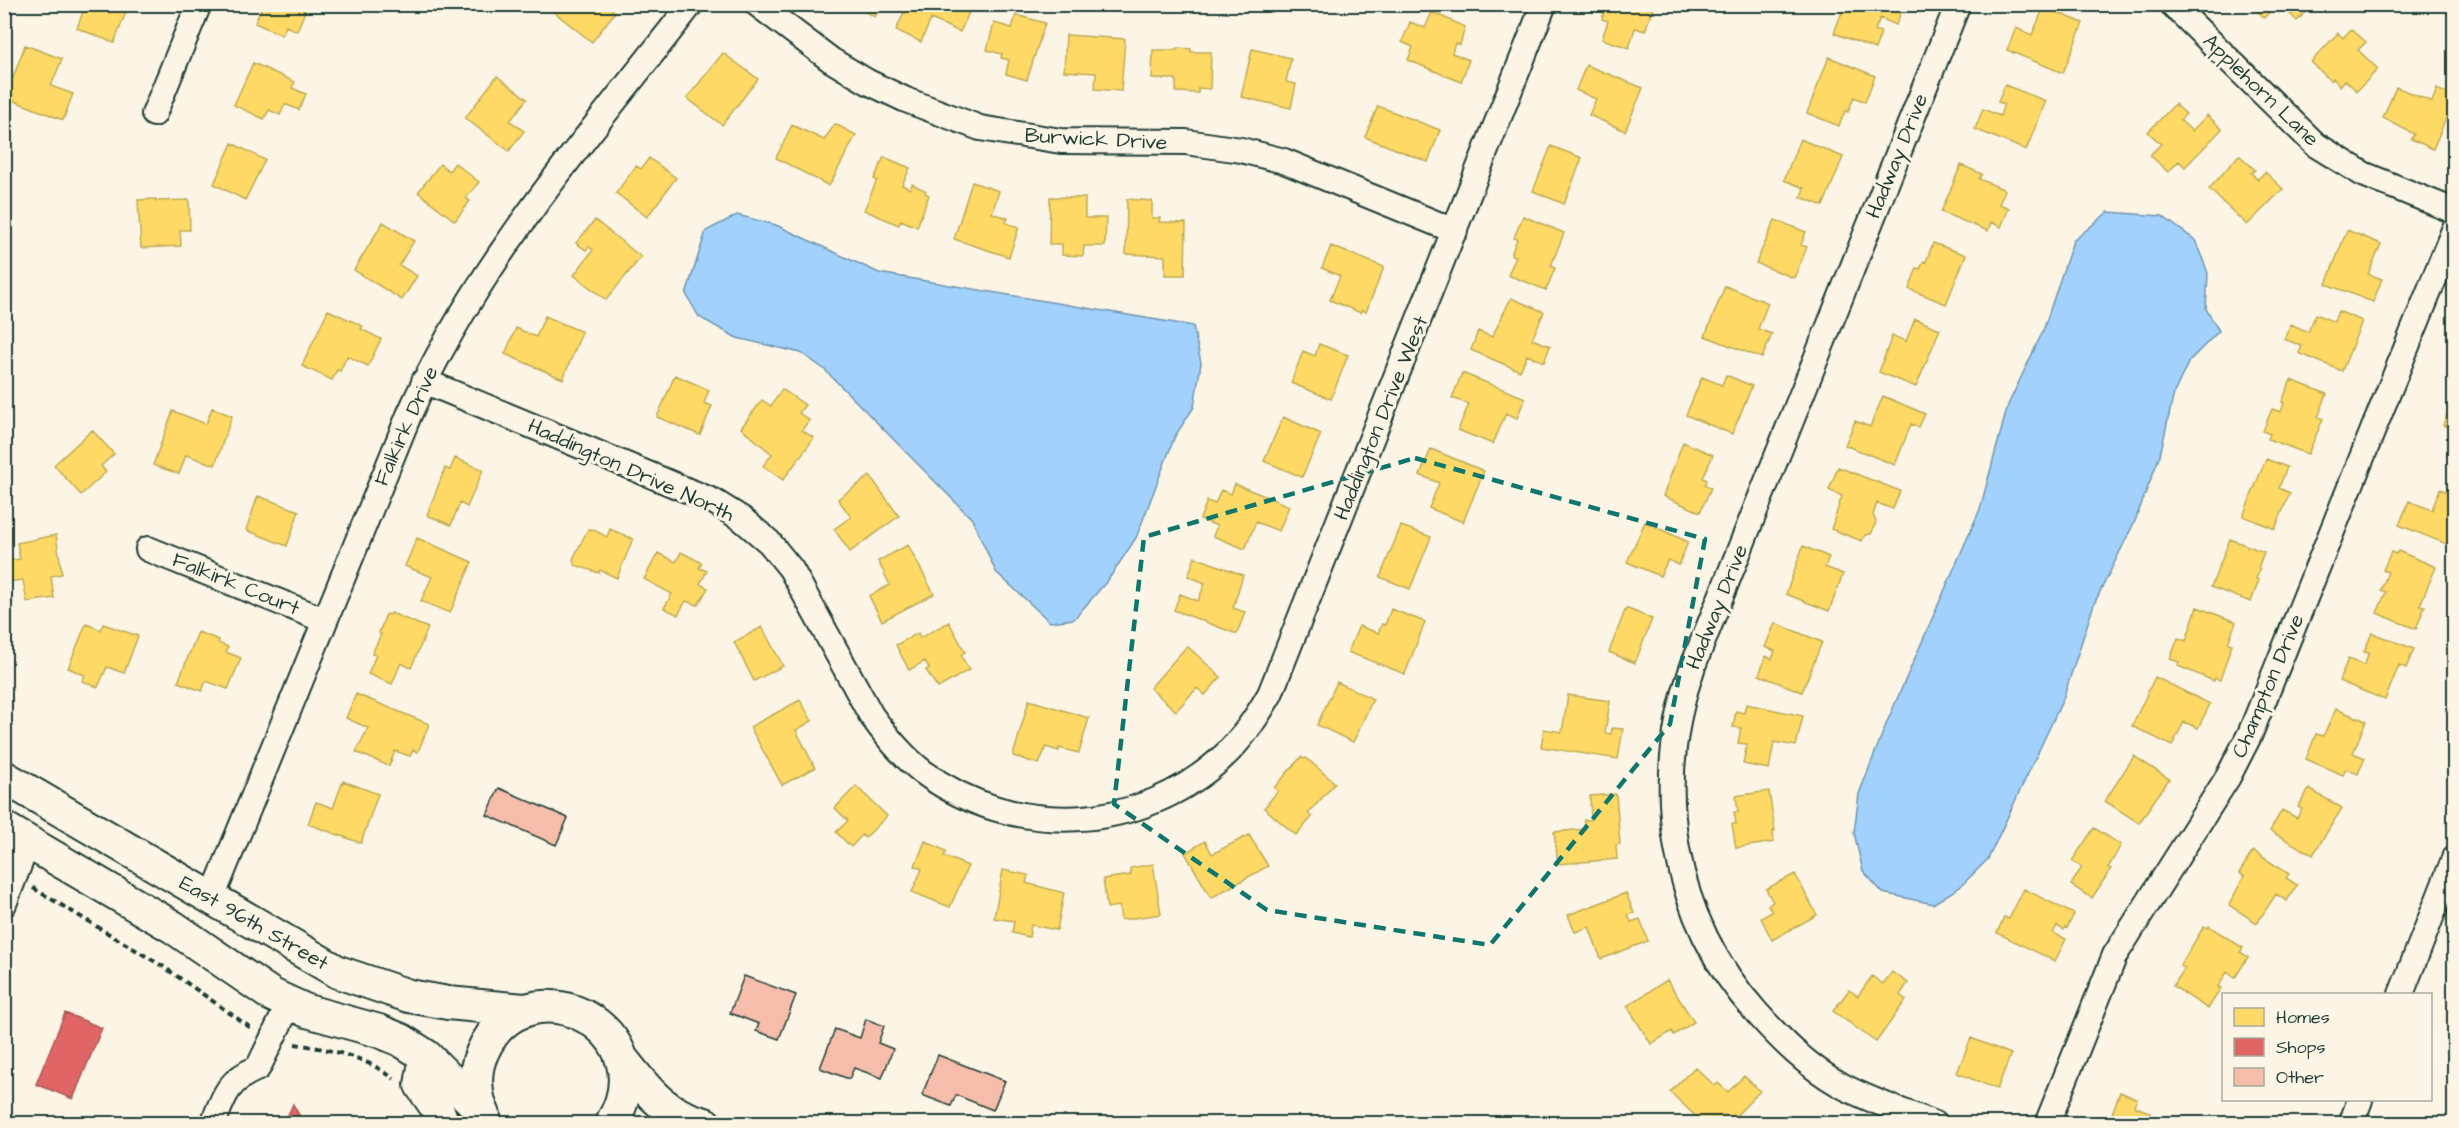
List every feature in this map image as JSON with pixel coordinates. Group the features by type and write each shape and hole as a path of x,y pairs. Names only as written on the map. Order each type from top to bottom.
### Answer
{"main road":[{"name":"East 96th Street","path":"4,777 321,963 374,985 430,1000 524,1010 548,1006 572,1009 594,1020 612,1038 622,1059"},
{"name":"East 96th Street","path":"16,835 173,927 247,980 289,1004 319,1015 379,1031 401,1040 426,1056 486,1119"},
{"path":"486,1119 476,1087 477,1063 487,1041 503,1023 524,1010"},
{"path":"426,1056 421,1085 437,1108 443,1124"},
{"path":"611,1124 620,1109 626,1084 622,1059"},
{"path":"622,1059 648,1092 670,1111 705,1124"}],"street":[{"path":"154,114 199,4"},
{"name":"Falkirk Drive","path":"212,898 324,620 424,381 450,331 505,246 691,4"},
{"name":"Burwick Drive","path":"757,4 831,60 868,82 906,100 980,128 1061,141 1186,142 1241,150 1284,162 1455,231"},
{"name":"Haddington Drive West","path":"1167,796 1221,758 1245,733 1270,694 1544,4"},
{"name":"Hadway Drive","path":"1935,1124 1841,1085 1804,1059 1770,1030 1748,1005 1716,958 1701,929 1685,887 1672,821 1670,787 1675,731 1682,698 1693,666 1958,4"},
{"name":"Applehorn Lane","path":"2172,4 2316,145 2363,174 2454,210"},
{"name":"Champton Drive","path":"2047,1124 2115,955 2228,777 2250,734 2454,230"},
{"name":"Haddington Drive North","path":"424,381 713,501 742,519 769,542 791,569 871,715 884,733 898,750 923,772 960,795 991,808 1023,816 1056,820 1101,817 1134,810 1167,796"},
{"name":"Falkirk Court","path":"148,549 324,620"},
{"path":"4,904 15,877 16,835"},
{"path":"2401,993 2454,859"},
{"path":"213,1124 226,1090 244,1073 258,1068 289,1004"},
{"path":"2351,1124 2360,1101"}],"path":[{"path":"15,877 164,967 251,1028"},
{"path":"293,1044 355,1058 378,1068 397,1081"}],"highlighted area":[{"path":"1415,458 1705,539 1670,724 1490,945 1267,910 1114,804 1144,537"}],"water":[{"path":"2108,212 2162,216 2195,240 2208,273 2206,309 2219,331 2189,361 2174,393 2160,455 2135,521 2094,604 2063,699 1988,859 1960,887 1933,904 1883,893 1863,871 1854,833 1859,794 1887,722 1980,509 2008,405 2043,331 2073,241"},
{"path":"737,215 776,225 879,273 1193,326 1201,363 1194,407 1175,436 1136,538 1108,580 1074,619 1050,622 996,572 972,519 824,369 801,353 737,338 699,317 686,294 706,231"}],"building: Homes":[{"path":"86,4 129,4 114,43 77,28"},
{"path":"263,4 308,4 297,31 286,26 282,35 255,23"},
{"path":"552,4 606,4 615,12 592,42 549,8"},
{"path":"851,4 881,4 875,17"},
{"path":"908,4 973,4 960,32 931,19 921,42 896,30"},
{"path":"1607,4 1654,4 1645,31 1635,28 1629,48 1602,39 1608,21 1602,19"},
{"path":"1845,4 1904,4 1896,25 1880,18 1875,30 1881,32 1875,49 1834,33"},
{"path":"2251,4 2277,4 2264,18"},
{"path":"2280,4 2313,4 2297,21"},
{"path":"2044,7 2083,23 2063,73 2007,50 2016,28 2032,35"},
{"path":"1432,12 1465,27 1460,45 1455,43 1452,53 1469,60 1461,82 1408,60 1413,47 1402,42 1410,22 1425,28"},
{"path":"1016,15 1045,23 1027,80 1006,74 1009,60 1001,58 1002,54 987,50 994,23 1012,28"},
{"path":"2351,29 2366,42 2358,50 2378,69 2357,91 2345,80 2340,86 2333,78 2331,81 2311,62 2338,33 2343,38"},
{"path":"1066,35 1125,39 1121,91 1095,89 1096,73 1064,71"},
{"path":"25,45 62,59 51,86 73,94 63,120 4,97 4,74 13,78"},
{"path":"1177,48 1191,49 1191,52 1211,52 1210,89 1198,88 1198,93 1176,92 1176,79 1152,79 1153,50 1177,50"},
{"path":"1252,49 1291,58 1286,82 1296,84 1291,108 1241,97"},
{"path":"723,53 758,79 722,125 687,98"},
{"path":"1829,57 1875,76 1865,102 1854,97 1839,126 1807,113"},
{"path":"253,63 295,82 292,88 306,94 299,110 285,104 280,115 269,110 264,119 234,105"},
{"path":"1586,65 1643,88 1625,131 1589,115 1596,99 1576,90"},
{"path":"497,76 527,99 510,121 524,131 509,151 465,118"},
{"path":"2005,85 2046,101 2026,150 1975,129 1983,109 2000,116 2004,104 1998,102"},
{"path":"2396,87 2432,102 2437,89 2454,97 2451,111 2449,111 2433,149 2411,139 2414,134 2383,118"},
{"path":"2175,104 2186,114 2180,120 2192,131 2207,115 2222,129 2185,167 2179,161 2168,172 2150,155 2161,144 2148,132"},
{"path":"1378,106 1440,130 1428,162 1365,137"},
{"path":"835,124 856,135 829,186 776,158 792,125 824,140"},
{"path":"1800,139 1843,157 1823,206 1801,197 1804,188 1784,180"},
{"path":"232,143 265,160 245,200 214,184"},
{"path":"1551,146 1582,158 1564,204 1533,191"},
{"path":"2239,155 2255,170 2251,173 2258,179 2265,172 2283,189 2247,225 2209,189"},
{"path":"884,157 910,168 902,185 910,189 912,184 929,195 917,227 901,220 899,225 864,210"},
{"path":"649,158 676,178 647,217 616,193 636,166 641,169"},
{"path":"455,163 479,182 466,198 470,201 455,221 418,192 440,164 449,171"},
{"path":"1961,165 1982,174 1979,179 2005,190 1999,204 2009,208 2001,227 1991,222 1988,231 1941,212"},
{"path":"972,182 999,191 992,213 1008,218 1006,223 1019,227 1009,257 954,239"},
{"path":"1050,197 1085,198 1085,218 1106,218 1105,246 1084,246 1083,256 1062,255 1062,244 1049,244"},
{"path":"156,199 156,201 189,200 190,230 180,230 181,246 141,248 138,200"},
{"path":"1127,199 1152,201 1152,218 1160,218 1159,222 1186,223 1185,275 1165,275 1165,256 1126,254"},
{"path":"1523,216 1564,233 1551,266 1555,268 1546,290 1508,275 1516,256 1511,255 1517,239 1514,238"},
{"path":"595,220 641,257 606,300 574,275 593,250 589,247 586,250 576,243"},
{"path":"1775,220 1806,232 1801,245 1807,247 1794,278 1756,263"},
{"path":"383,222 414,241 399,265 417,276 402,300 354,270"},
{"path":"2347,230 2381,244 2368,274 2382,279 2373,302 2326,284"},
{"path":"1933,243 1966,255 1946,304 1909,289 1917,268 1920,269 1924,261 1926,262"},
{"path":"1331,246 1384,267 1366,312 1362,310 1361,313 1330,300 1340,276 1322,268"},
{"path":"1725,286 1768,303 1758,329 1772,334 1762,358 1705,336"},
{"path":"1511,298 1544,312 1532,339 1550,346 1544,362 1527,355 1520,371 1471,350 1478,331 1492,337"},
{"path":"328,310 363,326 361,329 381,339 368,366 347,356 340,371 337,370 332,380 302,366"},
{"path":"2338,311 2362,321 2342,371 2299,353 2302,346 2284,339 2291,324 2308,332 2316,314 2334,322"},
{"path":"545,316 582,332 563,379 505,354 516,328 536,337"},
{"path":"1915,319 1940,329 1916,387 1879,372 1892,336 1906,341"},
{"path":"1319,344 1348,355 1331,399 1291,383 1303,351 1315,356"},
{"path":"1462,373 1525,398 1517,418 1506,413 1493,444 1458,430 1469,404 1452,398"},
{"path":"675,375 709,390 704,403 712,406 700,435 657,417"},
{"path":"1726,375 1752,386 1732,434 1686,415 1702,377 1722,385"},
{"path":"2291,380 2327,394 2318,417 2323,419 2308,454 2268,439 2270,434 2263,431 2272,409 2281,412 2284,403 2282,402"},
{"path":"782,389 805,405 799,413 809,420 802,430 814,438 783,480 763,466 772,454 741,428 762,400 771,406"},
{"path":"1883,396 1925,414 1919,427 1911,424 1895,465 1845,445 1855,421 1870,427"},
{"path":"2454,401 2454,430 2443,425"},
{"path":"212,408 232,416 215,465 186,455 179,474 153,465 173,411 206,424"},
{"path":"1283,417 1321,434 1302,477 1264,461"},
{"path":"92,430 114,454 101,466 106,472 81,495 54,465"},
{"path":"1683,442 1713,455 1703,478 1707,480 1705,485 1711,488 1700,512 1663,496"},
{"path":"1431,449 1484,471 1463,522 1429,508 1439,483 1420,475"},
{"path":"455,458 483,470 467,507 460,503 451,525 427,515 445,468 450,470"},
{"path":"2266,459 2287,467 2279,488 2290,493 2275,529 2243,516"},
{"path":"1838,467 1900,491 1893,509 1877,503 1873,515 1876,522 1871,534 1865,535 1862,541 1831,529 1842,496 1829,490"},
{"path":"870,476 899,516 850,552 834,529 851,517 838,499"},
{"path":"1235,484 1289,506 1279,531 1256,522 1245,549 1213,536 1217,526 1200,519 1207,501 1215,504 1221,490 1231,494"},
{"path":"2440,489 2454,495 2454,547 2399,525 2409,501 2432,510"},
{"path":"258,496 299,511 287,546 246,530"},
{"path":"1645,522 1688,542 1679,565 1668,560 1660,576 1627,562"},
{"path":"1401,526 1431,537 1410,589 1380,577"},
{"path":"588,529 607,537 610,529 633,539 617,578 600,570 599,573 575,565 573,559"},
{"path":"56,535 62,574 51,576 54,598 27,602 23,580 7,582 4,561 20,559 17,543"},
{"path":"417,538 472,562 450,613 421,601 432,577 405,566"},
{"path":"2230,539 2264,552 2256,579 2259,580 2251,602 2211,587"},
{"path":"908,545 934,594 882,621 869,596 890,585 878,561"},
{"path":"1803,546 1829,557 1825,567 1843,574 1829,611 1786,594"},
{"path":"2398,551 2436,567 2420,605 2425,606 2416,629 2377,613 2386,592 2381,590 2388,572 2383,570 2391,552 2396,554"},
{"path":"681,552 702,563 699,568 707,571 700,584 708,588 698,605 686,601 678,615 664,608 672,594 644,579 658,553 676,562"},
{"path":"1195,557 1243,575 1233,608 1245,612 1237,634 1174,610 1180,594 1198,601 1205,583 1188,576"},
{"path":"2197,607 2236,622 2228,643 2232,644 2220,680 2215,678 2214,681 2178,666 2179,662 2170,659 2178,638 2186,641"},
{"path":"1626,608 1652,619 1635,663 1609,652"},
{"path":"1391,609 1425,622 1405,674 1348,652 1359,626 1378,633 1382,624 1385,625"},
{"path":"391,613 428,628 411,668 401,663 392,684 368,674 376,655 372,654 381,634 379,633 386,614"},
{"path":"949,622 965,652 961,655 969,670 938,688 926,670 929,668 925,661 909,670 896,645 918,633 920,638"},
{"path":"1775,623 1822,642 1802,692 1759,675 1766,656 1772,659 1775,651 1765,647"},
{"path":"86,624 101,630 103,624 138,636 124,673 107,667 98,687 82,681 85,675 68,668"},
{"path":"762,627 783,666 754,681 734,642"},
{"path":"198,632 219,640 218,643 228,647 226,652 241,658 228,689 206,681 202,691 178,682"},
{"path":"2372,633 2414,649 2406,668 2399,665 2385,700 2339,681 2348,659 2364,665 2369,653 2364,652"},
{"path":"1187,646 1221,677 1205,695 1197,688 1176,711 1150,688"},
{"path":"2155,677 2210,704 2198,728 2184,722 2172,746 2132,726"},
{"path":"1337,682 1373,699 1353,742 1317,725"},
{"path":"356,694 429,724 418,752 413,750 410,756 395,751 389,766 356,752 368,728 346,718"},
{"path":"1568,695 1610,701 1605,733 1611,734 1612,728 1623,729 1618,759 1541,747 1544,729 1562,732"},
{"path":"800,700 812,721 796,730 815,768 782,785 750,727"},
{"path":"1029,700 1089,718 1079,753 1046,747 1039,764 1013,756"},
{"path":"1746,704 1803,716 1796,746 1774,742 1769,769 1743,764 1747,744 1738,743 1741,728 1733,727 1736,711 1744,713"},
{"path":"2336,709 2366,721 2353,753 2365,758 2358,774 2346,769 2343,775 2306,759 2316,734 2323,736"},
{"path":"2134,756 2169,779 2139,823 2105,801"},
{"path":"1301,757 1306,758 1335,783 1308,814 1312,817 1296,835 1264,808 1278,791 1274,788"},
{"path":"343,781 378,794 361,843 308,824 316,802 333,808"},
{"path":"856,786 887,816 865,838 862,835 851,847 836,832 848,821 835,808"},
{"path":"2309,789 2342,808 2313,855 2270,831 2282,810 2297,818 2302,809 2298,807"},
{"path":"1769,791 1775,831 1773,831 1774,842 1736,848 1732,824 1736,824 1734,812 1738,812 1736,796"},
{"path":"1616,794 1620,844 1616,845 1617,859 1558,864 1554,832 1585,829 1584,820 1591,820 1590,796"},
{"path":"2094,828 2121,845 2108,868 2111,869 2092,898 2071,885 2082,867 2072,861"},
{"path":"1249,835 1268,866 1211,898 1185,853 1205,841 1212,854"},
{"path":"925,841 946,851 944,856 968,866 950,907 912,892 922,869 915,866"},
{"path":"2253,851 2289,874 2286,878 2297,885 2287,901 2276,894 2257,923 2229,905 2244,876 2239,873"},
{"path":"1153,864 1161,914 1121,920 1119,906 1107,908 1103,879 1131,875 1130,868"},
{"path":"1003,870 1028,875 1026,883 1064,893 1057,930 1031,925 1029,937 1012,933 1014,921 994,918"},
{"path":"1795,874 1817,915 1772,940 1761,918 1772,912 1768,905 1773,902 1766,889"},
{"path":"2024,889 2074,914 2067,928 2065,927 2064,930 2057,926 2053,933 2066,939 2055,961 1997,933 2004,917 2009,919"},
{"path":"1626,893 1634,913 1628,915 1631,922 1640,919 1648,941 1601,959 1589,927 1575,932 1568,915"},
{"path":"2204,926 2208,928 2209,926 2243,948 2240,952 2248,957 2235,978 2227,972 2218,987 2221,988 2208,1009 2173,986 2185,968 2180,966"},
{"path":"1892,972 1908,983 1900,995 1906,1000 1876,1042 1833,1011 1849,990 1858,996 1872,976 1883,984"},
{"path":"1667,980 1694,1022 1674,1035 1672,1031 1651,1044 1627,1006"},
{"path":"1971,1038 2011,1054 1997,1089 1957,1073"},
{"path":"1695,1067 1715,1086 1718,1083 1728,1092 1744,1076 1760,1091 1728,1124 1704,1124 1670,1092"},
{"path":"2120,1092 2137,1099 2134,1106 2169,1124 2108,1124"}],"building: Shops":[{"path":"65,1013 102,1028 73,1099 36,1084"},
{"path":"293,1104 304,1124 284,1124"}],"building: Other":[{"path":"499,788 568,818 556,845 487,815"},
{"path":"744,976 796,995 779,1039 756,1031 759,1024 730,1013"},
{"path":"866,1019 884,1026 878,1043 893,1049 882,1078 854,1068 849,1079 820,1068 835,1029 860,1038"},
{"path":"938,1055 1005,1081 993,1110 956,1095 951,1106 922,1095"}]}
